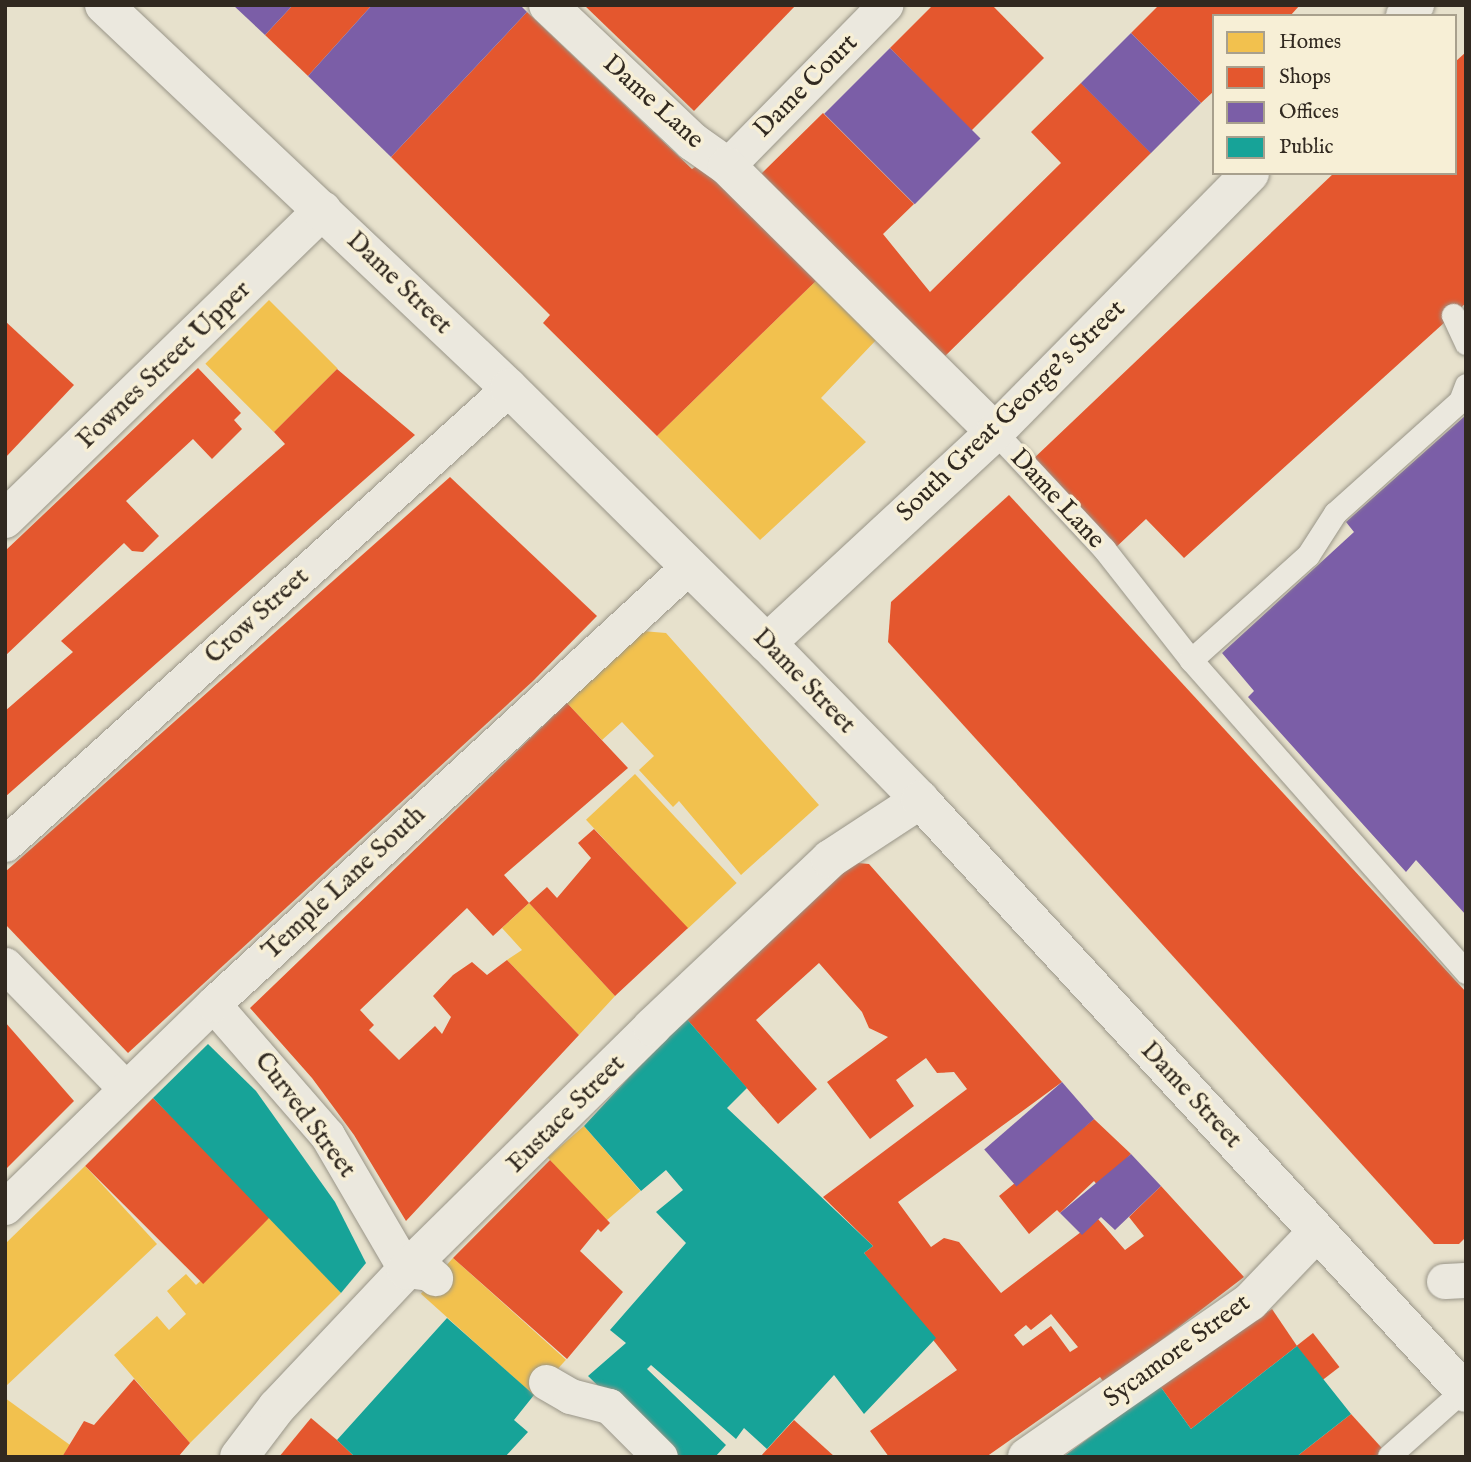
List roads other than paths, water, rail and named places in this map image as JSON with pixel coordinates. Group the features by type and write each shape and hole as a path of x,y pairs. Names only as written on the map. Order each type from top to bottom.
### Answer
{"main road":[{"name":"Dame Street","path":"104,5 509,388 767,643 920,800 1464,1392"},
{"name":"Dame Lane","path":"548,5 693,142 727,166 995,432"},
{"name":"South Great George's Street","path":"767,643 995,432 1248,175"},
{"name":"Fownes Street Upper","path":"5,519 323,210"},
{"name":"Eustace Street","path":"239,1457 277,1407 421,1274 830,859 920,800"},
{"name":"Sycamore Street","path":"1027,1457 1250,1302 1317,1232"}],"street":[{"name":"Dame Court","path":"727,166 885,5"},
{"name":"Crow Street","path":"5,844 509,388"},
{"name":"Temple Lane South","path":"5,1207 213,1004 689,566"},
{"path":"5,965 125,1088"},
{"name":"Curved Street","path":"213,1004 327,1135 421,1274"},
{"path":"546,1382 570,1396 609,1406 660,1457"}],"lane":[{"path":"1453,315 1466,343"},
{"path":"1191,660 1308,555 1335,513 1460,401 1466,385"},
{"name":"Dame Lane","path":"995,432 1104,549 1191,660 1466,972"},
{"path":"1389,1456 1464,1392"}]}
